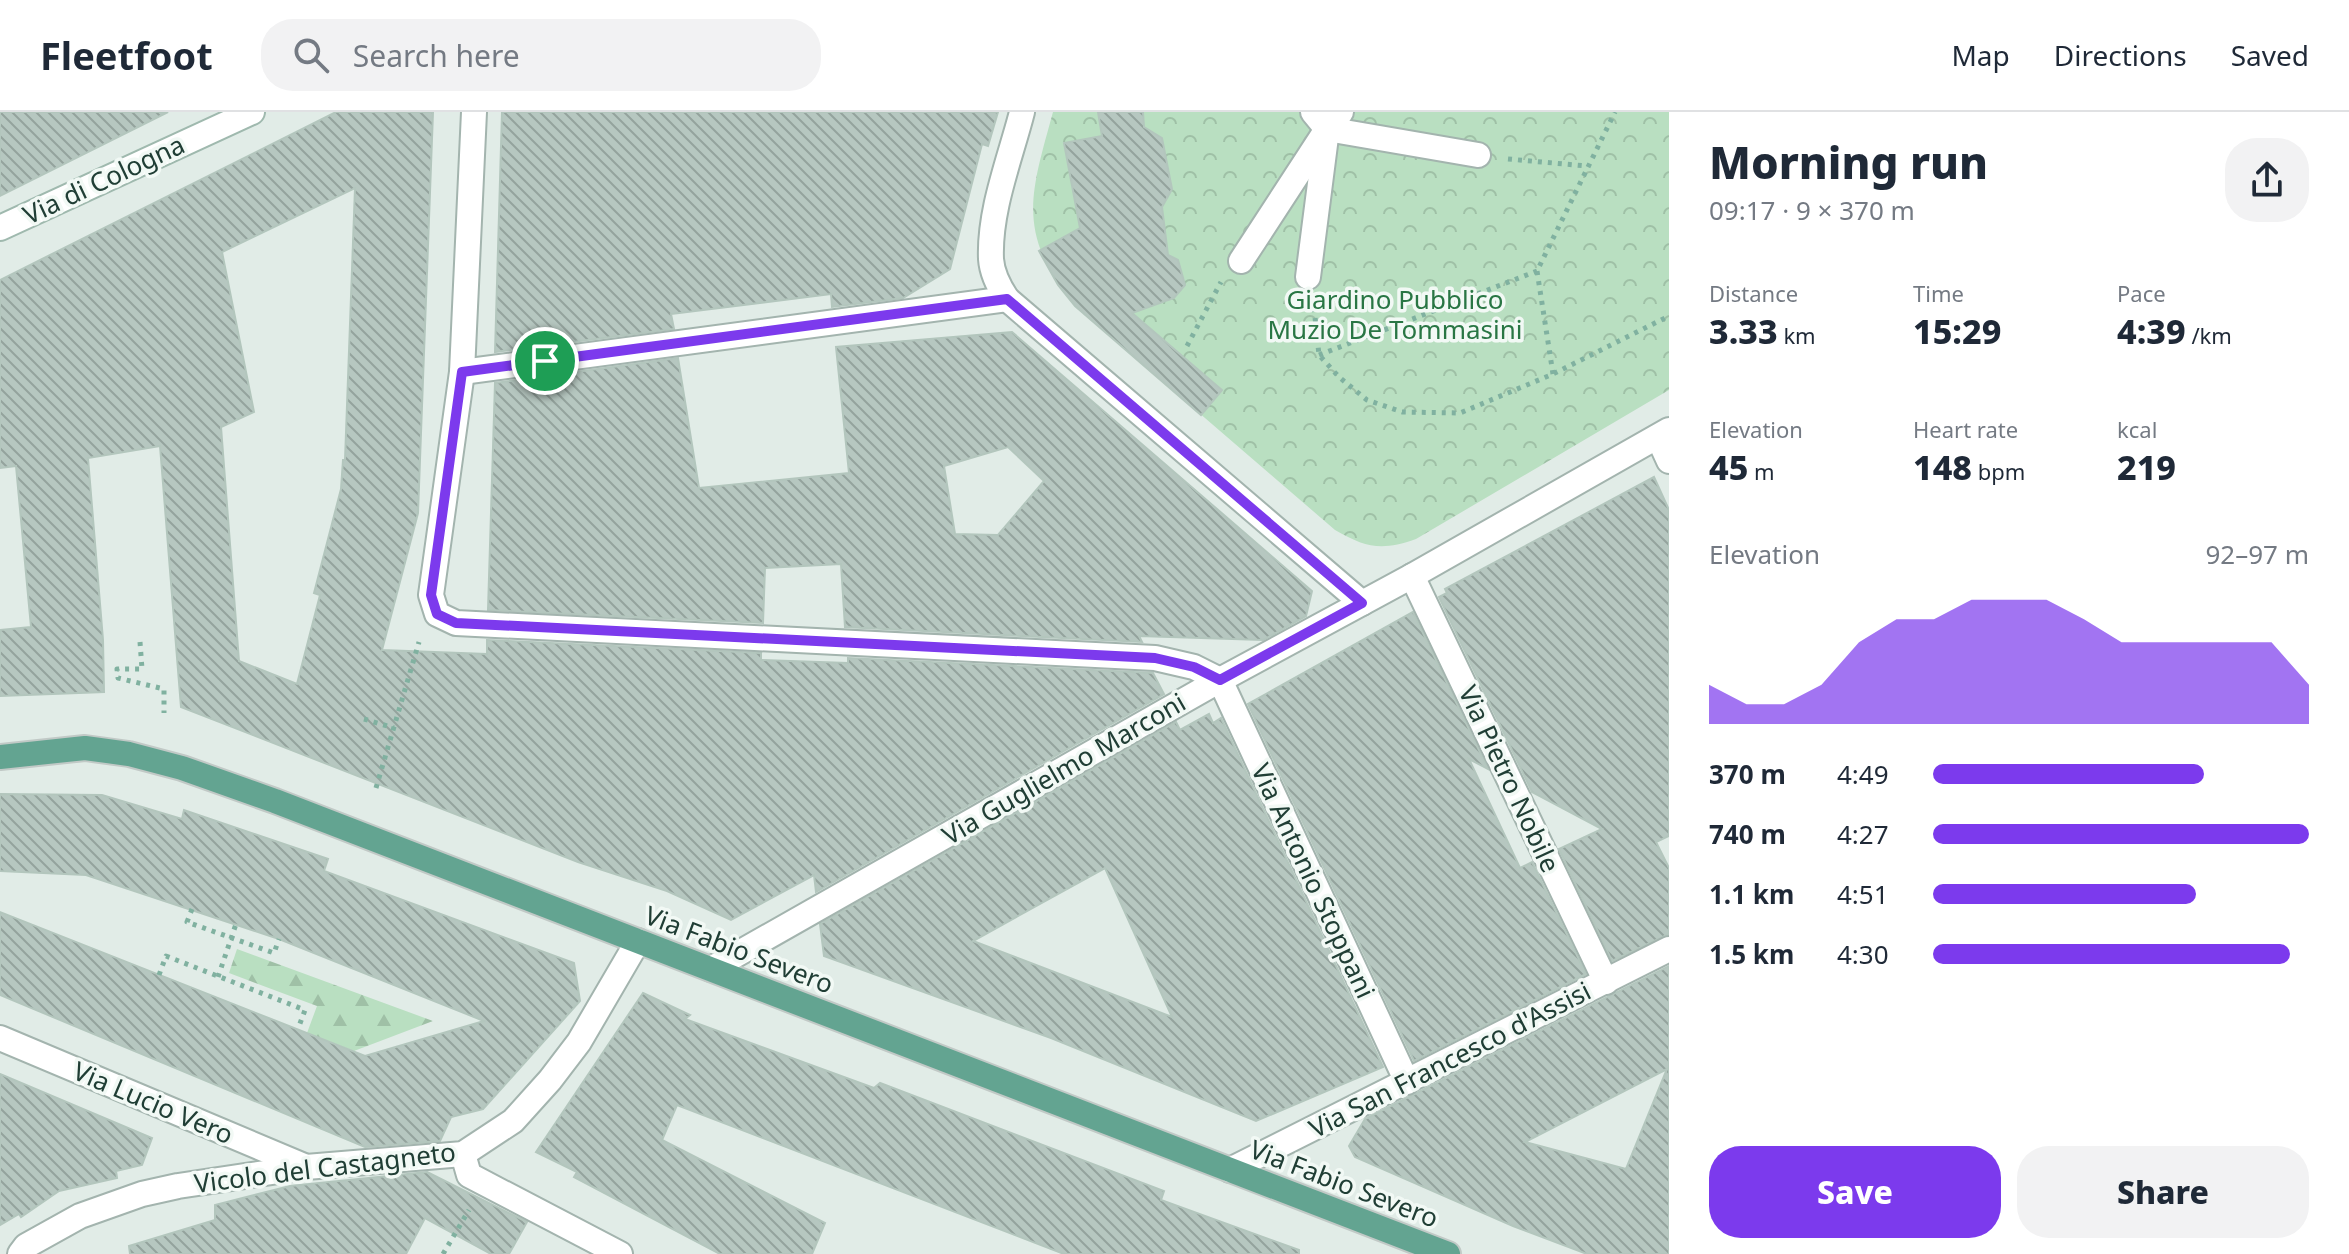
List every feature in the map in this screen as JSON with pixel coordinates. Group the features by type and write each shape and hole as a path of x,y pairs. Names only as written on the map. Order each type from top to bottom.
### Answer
{"main road":[{"name":"Via Fabio Severo","path":"0,757 85,748 129,754 182,768 275,801 1448,1254"}],"street":[{"name":"Via di Cologna","path":"0,228 252,112"},
{"path":"474,112 462,372 431,595 437,614 456,623 1155,658 1194,667 1220,680"},
{"path":"1022,112 994,220 991,261 996,282 1007,299 1362,603"},
{"path":"1327,118 1478,155"},
{"path":"1241,261 1327,118"},
{"path":"1308,277 1327,118"},
{"path":"462,372 1007,299"},
{"path":"1663,433 1669,461"},
{"name":"Via Guglielmo Marconi","path":"711,969 1663,433"},
{"name":"Via Pietro Nobile","path":"1412,576 1606,982"},
{"name":"Via Antonio Stoppani","path":"1220,680 1407,1082"},
{"name":"Vicolo del Castagneto","path":"20,1254 26,1246 80,1216 142,1194 306,1167 463,1154 513,1121 550,1080 579,1042 638,941"},
{"name":"Via San Francesco d'Assisi","path":"1230,1170 1669,949"},
{"name":"Via Lucio Vero","path":"0,1038 306,1167"},
{"path":"463,1154 469,1175 620,1254"}],"path":[{"path":"1553,374 1537,271 1615,112"},
{"path":"1478,155 1587,166"},
{"path":"1187,346 1224,277 1241,261"},
{"path":"1319,355 1537,271"},
{"path":"1308,277 1318,326 1319,355 1367,400 1402,412 1460,413 1553,374 1669,316"},
{"path":"140,642 142,669 117,669 118,678 164,689 164,713"},
{"path":"376,788 419,642"},
{"path":"364,719 394,728"},
{"path":"192,909 187,922 274,953 279,939"},
{"path":"218,977 236,924"},
{"path":"159,975 166,956 305,1010 298,1029"},
{"path":"443,1254 485,1182"}],"green space":[{"name":"Giardino Pubblico Muzio De Tommasini","path":"1053,112 1669,112 1669,390 1416,539 1384,546 1356,541 1335,530 1075,306 1056,280 1043,257 1033,213 1038,167"},
{"path":"237,949 433,1021 354,1051 307,1033 317,1006 229,973"}],"building":[{"path":"0,112 168,112 0,196"},
{"path":"336,112 433,112 418,513 382,650 487,654 487,640 761,653 761,660 848,663 848,658 1153,673 1164,694 816,892 814,875 731,920 667,891 578,862 181,707 160,446 88,458 103,640 104,692 0,696 0,630 31,627 16,466 0,468 0,280","holes":["355,188 345,460 341,489 314,593 320,595 297,684 239,661 221,427 254,412 222,252"]},
{"path":"502,112 998,112 988,146 982,144 950,269 903,298 832,307 831,294 671,314 674,329 495,352"},
{"path":"1098,112 1143,112 1144,127 1162,138 1172,189 1162,207 1168,255 1178,260 1185,285 1174,298 1132,313 1222,390 1201,415 1075,306 1058,285 1039,251 1080,228 1064,143 1102,136"},
{"path":"1012,332 1312,591 1306,616 1263,640 1139,636 1142,642 845,627 841,564 765,568 763,623 488,610 495,383 678,358 699,488 849,473 836,347","holes":["1008,447 1044,481 998,535 955,534 944,466"]},
{"path":"1654,477 1669,510 1669,836 1656,842 1669,868 1669,934 1612,961 1559,849 1602,829 1532,792 1439,597 1447,593 1445,589"},
{"path":"1413,612 1488,769 1469,759 1520,868 1532,862 1586,974 1414,1061 1248,704"},
{"path":"1209,714 1213,723 1221,718 1383,1067 1256,1121 1051,1038 824,956 820,924 1176,722 1180,730","holes":["1105,868 1172,1017 973,941"]},
{"path":"0,794 102,795 182,819 184,810 328,859 324,871 574,963 580,1001 483,1109 451,1117 440,1141 365,1147 0,995 0,912 365,1056 484,1021 279,939 86,875 0,871"},
{"path":"1669,966 1669,1254 1587,1254 1513,1226 1355,1157 1349,1146 1365,1119","holes":["1667,1069 1626,1169 1525,1142"]},
{"path":"643,993 690,1015 685,1019 874,1088 880,1083 1164,1191 1161,1200 1299,1250 1299,1254 1064,1254 677,1105 662,1140 825,1223 812,1254 720,1254 574,1177 577,1172 536,1152"},
{"path":"0,1074 152,1138 142,1165 116,1171 117,1178 59,1191 21,1217 19,1214 0,1225"},
{"path":"427,1172 527,1222 509,1254 491,1254 425,1218 406,1254 130,1254 129,1246 215,1220 215,1205 290,1186"}],"route":[{"path":"1007,299 1362,603 1220,680 1194,667 1155,658 456,623 446,620 437,614 431,595 462,372 545,361 1007,299"}]}
